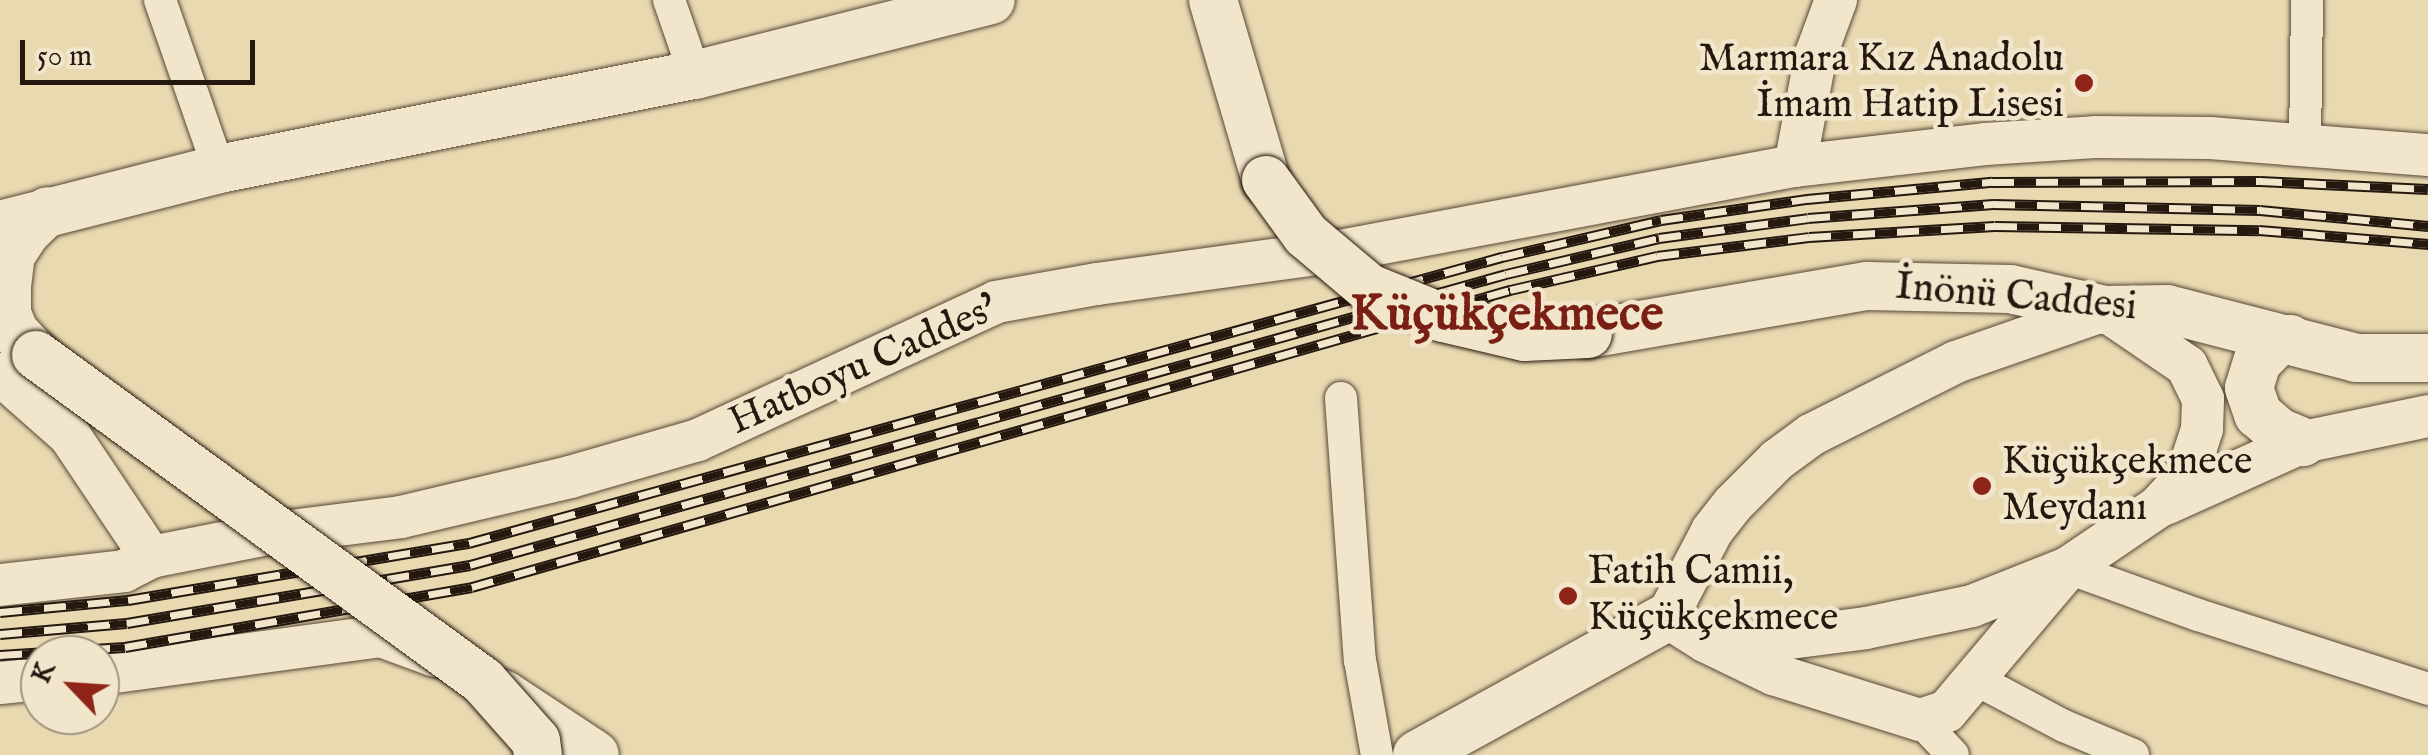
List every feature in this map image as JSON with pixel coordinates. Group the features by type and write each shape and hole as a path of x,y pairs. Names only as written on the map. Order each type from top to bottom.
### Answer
{"main road":[{"path":"0,225 219,170 696,75 991,0"},
{"name":"İnönü Caddesi","path":"1212,0 1266,180 1306,235 1369,288 1444,318 1524,337 1588,334 1868,286 2010,289 2105,310 2168,309 2356,358 2428,358"},
{"path":"48,211 12,255 6,286 14,331 12,355 595,755"},
{"path":"2290,339 2275,344 2257,362 2249,388 2258,414 2279,432 2303,442"},
{"path":"1417,755 1667,617"},
{"path":"483,681 536,741 556,749"}],"street":[{"path":"160,0 219,170"},
{"path":"670,0 696,75"},
{"path":"1795,166 1816,54 1836,0"},
{"path":"2305,145 2308,0"},
{"name":"Hatboyu Caddes'","path":"0,584 124,571 151,557 267,534 400,517 570,477 698,440 996,302 1097,284 1345,250 1795,166 1984,144 2095,137 2305,145 2428,155"},
{"path":"1953,755 1920,720 1800,684 1667,617 1712,532 1733,504 1776,460 1812,435 1897,388 1956,362 2105,310 2187,366 2204,399 2202,429 2192,460 2183,480 2158,508"},
{"path":"12,355 151,557"},
{"path":"1342,398 1360,660 1377,755"},
{"path":"1720,646 1910,620 1972,606 2068,568 2158,508 2303,442 2428,416"},
{"path":"1920,720 1947,711 2068,568"},
{"path":"2068,568 2198,616 2428,689"},
{"path":"120,671 381,636 448,662 556,749"},
{"path":"1977,680 2064,726 2133,755"}],"railway":[{"path":"0,612 128,600 469,543 1502,257 1661,220 1807,199 1992,182 2260,181 2428,189"},
{"path":"0,634 127,623 470,565 1506,274 1659,238 1808,218 1993,204 2260,210 2428,226"},
{"path":"0,655 125,647 472,587 1510,290 1657,256 1809,237 1995,226 2259,230 2428,244"}],"place":[{"name":"Marmara Kız Anadolu İmam Hatip Lisesi","path":"2084,83"},
{"name":"Küçükçekmece Meydanı","path":"1982,486"},
{"name":"Fatih Camii, Küçükçekmece","path":"1568,596"}],"district":[{"name":"Küçükçekmece","path":"1507,316"}]}
